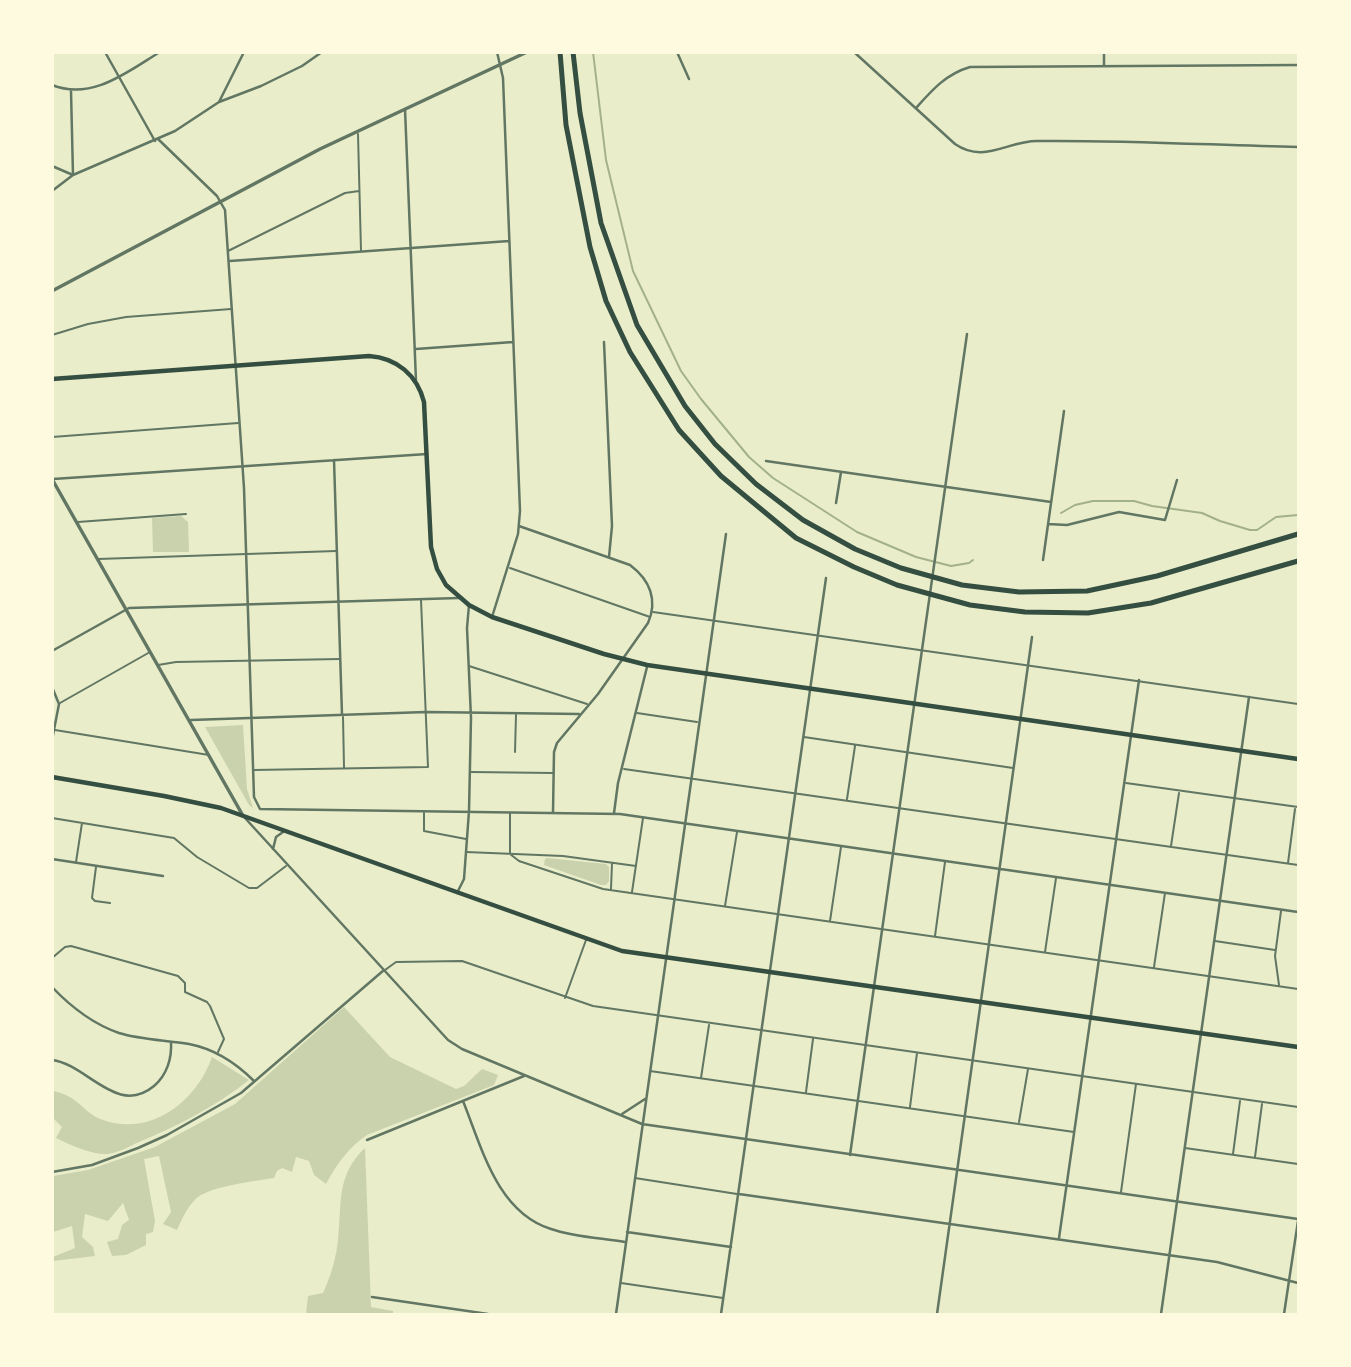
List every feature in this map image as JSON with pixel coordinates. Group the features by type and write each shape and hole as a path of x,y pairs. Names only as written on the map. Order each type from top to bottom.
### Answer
{"highway":[{"path":"561,52 566,124 590,247 606,302 630,352 679,430 721,476 796,538 855,568 897,585 970,605 1024,612 1088,613 1150,603 1298,563"},
{"path":"573,52 580,113 601,223 637,325 685,406 715,443 756,484 803,520 855,549 901,568 962,585 1019,592 1087,591 1157,576 1298,534"}],"main road":[{"path":"52,379 376,356 399,365 416,381 424,402 432,555 440,576 459,598 492,617 621,660 647,666 1298,759"},
{"path":"52,777 200,802 622,951 1298,1047"}],"street":[{"path":"105,52 156,140 222,202 225,210 243,467 254,797 257,806 265,810 614,813 1298,912"},
{"path":"52,85 71,91 93,89 160,52"},
{"path":"219,102 244,52"},
{"path":"52,191 73,175 156,140 219,102 261,86 302,66 322,52"},
{"path":"492,617 519,526 509,241 500,64 497,52"},
{"path":"52,291 358,131 527,52"},
{"path":"677,52 688,79"},
{"path":"1104,52 1104,66"},
{"path":"856,53 955,144 967,151 982,153 1035,141 1298,146"},
{"path":"916,108 950,74 970,67 1298,65"},
{"path":"71,91 73,175"},
{"path":"405,109 416,381"},
{"path":"52,166 73,175"},
{"path":"228,261 509,241"},
{"path":"850,1155 967,334"},
{"path":"414,349 513,342"},
{"path":"604,342 612,526 609,556"},
{"path":"1044,560 1064,411"},
{"path":"427,454 52,480 243,816 448,1040 457,1047 642,1124 1298,1220 1284,1314"},
{"path":"334,460 342,715"},
{"path":"766,461 1051,502"},
{"path":"836,503 841,472"},
{"path":"1048,524 1068,525 1119,512 1165,520 1177,480"},
{"path":"519,526 630,565 643,577 652,592 650,618 588,705 557,743 554,752 553,812"},
{"path":"615,1314 726,534"},
{"path":"721,1314 826,578"},
{"path":"52,651 126,609 459,598"},
{"path":"457,893 463,883 469,811 469,605"},
{"path":"937,1314 1032,637"},
{"path":"614,813 647,666"},
{"path":"1059,1239 1139,680"},
{"path":"52,687 58,704 52,740"},
{"path":"1161,1314 1249,697"},
{"path":"190,720 426,712 579,714"},
{"path":"273,849 276,837 285,831"},
{"path":"52,859 163,876"},
{"path":"52,1172 108,1160 167,1136 241,1093 384,970"},
{"path":"52,987 82,1014 106,1027 140,1038 194,1045 217,1053 254,1081"},
{"path":"52,1060 74,1066 109,1091 123,1095 137,1094 151,1088 163,1076 169,1062 171,1042"},
{"path":"367,1140 524,1076"},
{"path":"620,1115 645,1099"},
{"path":"463,1101 497,1183 520,1213 551,1229 625,1242"},
{"path":"738,1194 1217,1262 1298,1283"},
{"path":"626,1232 731,1247"},
{"path":"372,1297 488,1314"}],"lane":[{"path":"358,131 361,252"},
{"path":"228,251 345,193 359,191"},
{"path":"52,335 88,324 126,317 232,309"},
{"path":"52,437 239,423"},
{"path":"77,523 187,514"},
{"path":"98,559 337,551"},
{"path":"508,567 650,618"},
{"path":"253,770 428,767 421,599"},
{"path":"652,612 1298,704"},
{"path":"58,704 151,652"},
{"path":"158,665 176,662 342,659"},
{"path":"468,665 588,705"},
{"path":"515,752 516,713"},
{"path":"636,713 698,722"},
{"path":"342,715 344,768"},
{"path":"54,729 209,755"},
{"path":"804,737 1014,768"},
{"path":"847,800 855,744"},
{"path":"622,768 1298,865"},
{"path":"470,772 553,773"},
{"path":"1124,783 1297,807 1287,864"},
{"path":"1171,847 1180,791"},
{"path":"424,811 424,831 467,839"},
{"path":"510,812 510,854"},
{"path":"632,893 643,817"},
{"path":"52,818 174,838 197,857 249,888 257,888 287,864"},
{"path":"76,863 82,823"},
{"path":"725,907 737,830"},
{"path":"830,922 841,846"},
{"path":"466,852 563,856 636,866"},
{"path":"510,854 519,861 611,890 1298,989"},
{"path":"935,937 945,861"},
{"path":"611,862 611,890"},
{"path":"97,866 92,898 110,903"},
{"path":"1044,953 1056,877"},
{"path":"1153,968 1165,892"},
{"path":"1279,986 1279,973 1275,962 1282,909"},
{"path":"565,998 586,939"},
{"path":"1214,940 1276,950"},
{"path":"52,958 65,947 71,946 178,976 185,983 185,992 210,1006 224,1039 217,1053"},
{"path":"384,970 396,962 462,961 593,1006 1298,1107"},
{"path":"701,1079 710,1023"},
{"path":"806,1093 813,1038"},
{"path":"910,1108 918,1052"},
{"path":"1019,1124 1028,1068"},
{"path":"649,1071 1075,1132"},
{"path":"1121,1193 1136,1084"},
{"path":"1233,1155 1241,1098"},
{"path":"1255,1158 1263,1102"},
{"path":"1185,1148 1298,1164"},
{"path":"634,1178 738,1194"},
{"path":"620,1283 724,1298"}],"green space":[{"path":"181,516 188,522 189,552 153,552 152,518"},
{"path":"243,725 247,789 253,808 205,727"},
{"path":"547,858 606,864 609,867 609,881 606,885 601,885 544,865"},
{"path":"344,1007 390,1057 456,1089 464,1086 482,1069 498,1075 494,1085 367,1135 354,1145 326,1184 314,1175 309,1161 296,1157 292,1172 282,1168 274,1178 234,1184 205,1193 191,1204 177,1230 163,1224 171,1212 159,1156 144,1159 155,1221 153,1232 146,1234 146,1245 126,1255 112,1256 107,1242 118,1239 122,1225 129,1220 123,1203 108,1221 85,1214 82,1237 93,1247 95,1256 53,1261 53,1257 75,1248 72,1226 53,1232 53,1176 88,1170 155,1147 235,1104"},
{"path":"212,1057 249,1080 210,1107 182,1122 108,1154 88,1151 56,1138 62,1127 53,1118 53,1091 69,1096 103,1120 138,1124 155,1119 184,1101 205,1073"},
{"path":"365,1148 371,1307 393,1311 393,1314 306,1314 308,1296 323,1293 328,1280 337,1247 345,1179 356,1158"}],"waterway":[{"path":"593,52 606,160 633,271 681,371 701,399 749,457 773,478 857,532 916,557 951,566 973,560"},
{"path":"1061,513 1075,505 1093,501 1134,501 1202,513 1250,530 1257,530 1276,517 1298,515"}]}
